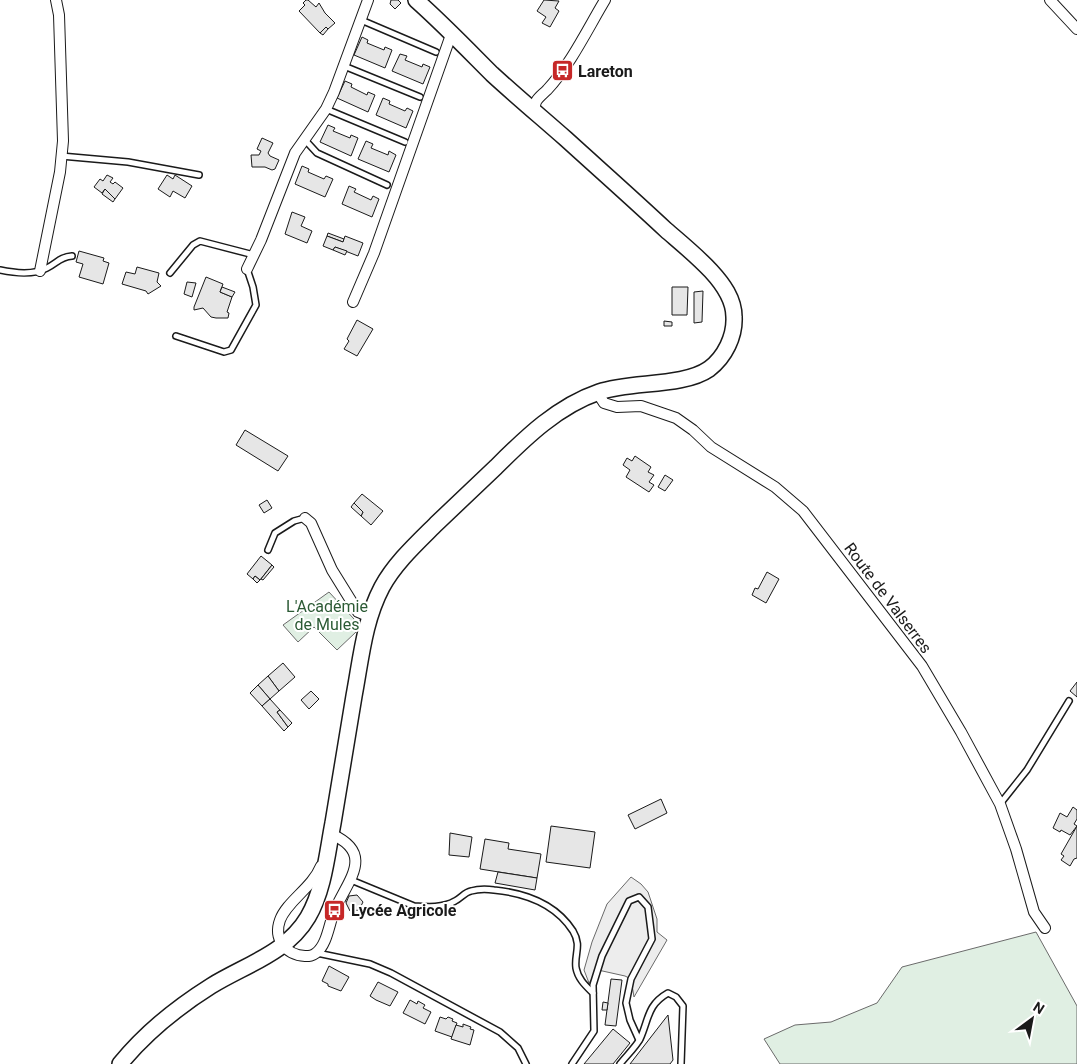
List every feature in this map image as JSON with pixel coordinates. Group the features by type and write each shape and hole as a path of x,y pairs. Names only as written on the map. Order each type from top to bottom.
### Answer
{"street":[{"path":"40,271 60,172 63,141 59,15 56,0"},
{"path":"247,269 295,153 326,110 368,0"},
{"path":"416,0 452,32 493,74 536,106"},
{"path":"536,106 562,71 605,0"},
{"path":"1050,0 1077,29"},
{"path":"120,1064 147,1033 165,1017 214,984 283,946 301,929 315,904 331,834 364,637 383,585 393,570 430,530 535,431 570,405 597,392 615,387 682,379 706,371 717,362 732,338 734,325 733,305 723,286 710,270 536,106 492,60 452,32"},
{"path":"353,302 374,253 452,32"},
{"name":"Route de Valserres","path":"597,392 604,403 617,407 641,406 676,418 693,430 711,447 774,487 803,511 922,666 961,732 1000,804 1016,849 1034,912 1045,928"},
{"path":"305,518 311,523 319,537 332,570 358,612 370,617"},
{"path":"328,850 314,879 280,918 278,928 280,941 291,952 300,956 312,956 317,953 321,947 334,910 351,880 355,864 353,850 342,839 331,834"}],"lane":[{"path":"361,20 436,52"},
{"path":"344,66 420,97"},
{"path":"326,110 405,142"},
{"path":"305,140 317,153 387,185"},
{"path":"61,156 85,160 128,162 199,175"},
{"path":"170,273 193,245 200,241 254,255"},
{"path":"0,270 23,273 40,271 50,267 63,257 72,256"},
{"path":"176,336 224,352 232,350 256,304 254,287 247,269"},
{"path":"268,550 276,533 294,521 305,518"},
{"path":"1000,804 1027,770 1069,701"},
{"path":"351,880 414,906 435,907 452,903 473,890 508,891 523,894 537,900 552,909 572,931 577,941 576,967 579,978 593,992"},
{"path":"572,1064 594,1031 593,985 602,956 629,901 640,897 648,906 652,939 631,979 626,1003 630,1020 639,1040"},
{"path":"317,953 377,967 500,1032 518,1048 526,1064"},
{"path":"620,1064 639,1040 653,1004 668,993 676,997 683,1006 681,1064"}],"green space":[{"name":"L'Académie de Mules","path":"329,592 354,619 356,632 337,650 314,627 298,642 283,625"},
{"path":"1036,932 1077,1006 1077,1064 780,1064 764,1039 795,1025 831,1022 877,1003 902,967"}],"shaded area":[{"path":"631,877 648,892 657,919 657,932 667,940 634,997 631,979 598,970 589,983 584,970 592,942 607,904"}],"building":[{"path":"306,0 316,7 319,3 325,13 335,23 328,29 326,27 320,33 299,11 305,5 303,3"},
{"path":"391,0 398,0 401,3 395,9 390,4"},
{"path":"544,0 559,1 555,8 559,11 550,27 542,23 546,17 537,11"},
{"path":"326,27 328,29 323,35 320,33"},
{"path":"362,37 368,40 367,43 384,50 385,47 392,50 385,68 354,55"},
{"path":"400,54 407,56 405,60 422,67 423,64 430,67 423,84 392,71"},
{"path":"345,81 352,84 351,87 367,95 368,92 375,95 368,112 337,98"},
{"path":"383,98 390,101 389,104 405,111 407,108 413,111 406,128 376,115"},
{"path":"328,125 335,128 333,131 350,138 351,135 358,138 351,156 320,142"},
{"path":"262,138 273,143 268,153 279,160 275,169 252,167 251,155 259,155 261,151 257,149"},
{"path":"366,141 373,144 371,148 388,155 389,151 396,155 389,172 358,159"},
{"path":"302,166 309,169 308,172 324,179 326,176 333,179 325,197 295,184"},
{"path":"107,175 113,178 110,182 113,184 115,182 123,188 115,199 105,189 102,193 94,187 100,179 103,181"},
{"path":"167,175 173,179 175,175 192,186 185,198 173,191 170,197 158,189"},
{"path":"349,186 356,189 354,192 371,200 373,196 379,199 372,217 342,204"},
{"path":"105,189 115,199 113,202 102,194"},
{"path":"292,212 305,217 301,226 312,231 307,243 285,234"},
{"path":"328,233 344,239 343,242 327,236"},
{"path":"327,236 343,242 345,236 363,243 358,256 335,247 333,250 323,246"},
{"path":"335,247 347,251 345,255 333,250"},
{"path":"79,251 104,258 103,261 109,263 103,284 79,277 83,264 76,262"},
{"path":"137,267 159,273 157,282 161,286 148,294 146,291 122,284 126,272 135,274"},
{"path":"206,277 223,284 220,292 232,297 227,312 229,313 228,318 211,317 203,308 194,310"},
{"path":"187,282 196,283 192,297 184,294"},
{"path":"222,287 235,292 232,297 220,292"},
{"path":"672,287 688,287 687,315 672,315"},
{"path":"703,291 702,322 694,323 694,292"},
{"path":"357,320 373,329 357,356 344,349"},
{"path":"664,321 672,322 672,326 664,326"},
{"path":"245,430 288,456 278,471 236,445"},
{"path":"635,456 651,467 648,472 654,475 649,482 654,485 649,492 626,477 630,470 623,465 627,458 632,461"},
{"path":"665,475 673,480 665,491 658,487"},
{"path":"362,494 383,511 371,525 361,516 363,512 354,503"},
{"path":"267,500 272,508 264,513 259,505"},
{"path":"354,503 363,512 361,516 351,507"},
{"path":"261,556 272,565 260,580 255,576 253,579 247,574"},
{"path":"272,565 274,567 263,580 261,579"},
{"path":"767,572 779,579 766,603 752,595 755,588 758,589"},
{"path":"255,576 260,580 257,583 253,579"},
{"path":"283,663 295,677 279,691 268,676"},
{"path":"268,676 279,691 270,699 258,685"},
{"path":"1077,682 1077,697 1070,691"},
{"path":"258,685 270,699 262,706 250,693"},
{"path":"311,691 319,699 309,709 301,700"},
{"path":"270,699 280,710 277,712 288,727 284,731 262,706"},
{"path":"280,710 292,723 288,727 277,712"},
{"path":"661,799 667,813 635,829 628,815"},
{"path":"1073,807 1077,810 1077,819 1074,824 1077,826 1070,835 1053,828 1060,813 1067,817"},
{"path":"551,826 595,832 590,868 546,862"},
{"path":"1077,826 1077,858 1074,859 1070,866 1061,860 1064,856 1061,854"},
{"path":"450,833 472,837 469,857 449,855"},
{"path":"485,839 509,843 508,849 541,854 537,878 480,869"},
{"path":"498,872 537,878 535,890 495,883"},
{"path":"357,895 363,902 359,910 350,911 346,903 349,896"},
{"path":"329,966 349,977 341,991 328,986 328,984 322,981"},
{"path":"611,979 622,980 616,1026 605,1025"},
{"path":"378,982 398,992 390,1006 370,996"},
{"path":"410,1000 417,1004 418,1001 425,1005 423,1008 431,1012 425,1024 403,1013"},
{"path":"603,1002 608,1003 607,1010 602,1010"},
{"path":"668,1015 673,1060 670,1064 630,1064"},
{"path":"440,1017 446,1019 448,1017 457,1023 452,1037 435,1031"},
{"path":"463,1024 474,1030 470,1045 451,1039 456,1025 463,1027"},
{"path":"613,1029 630,1043 613,1064 584,1064"}],"place":[{"name":"Lareton","path":"562,71"},
{"name":"Lycée Agricole","path":"335,910"}]}
